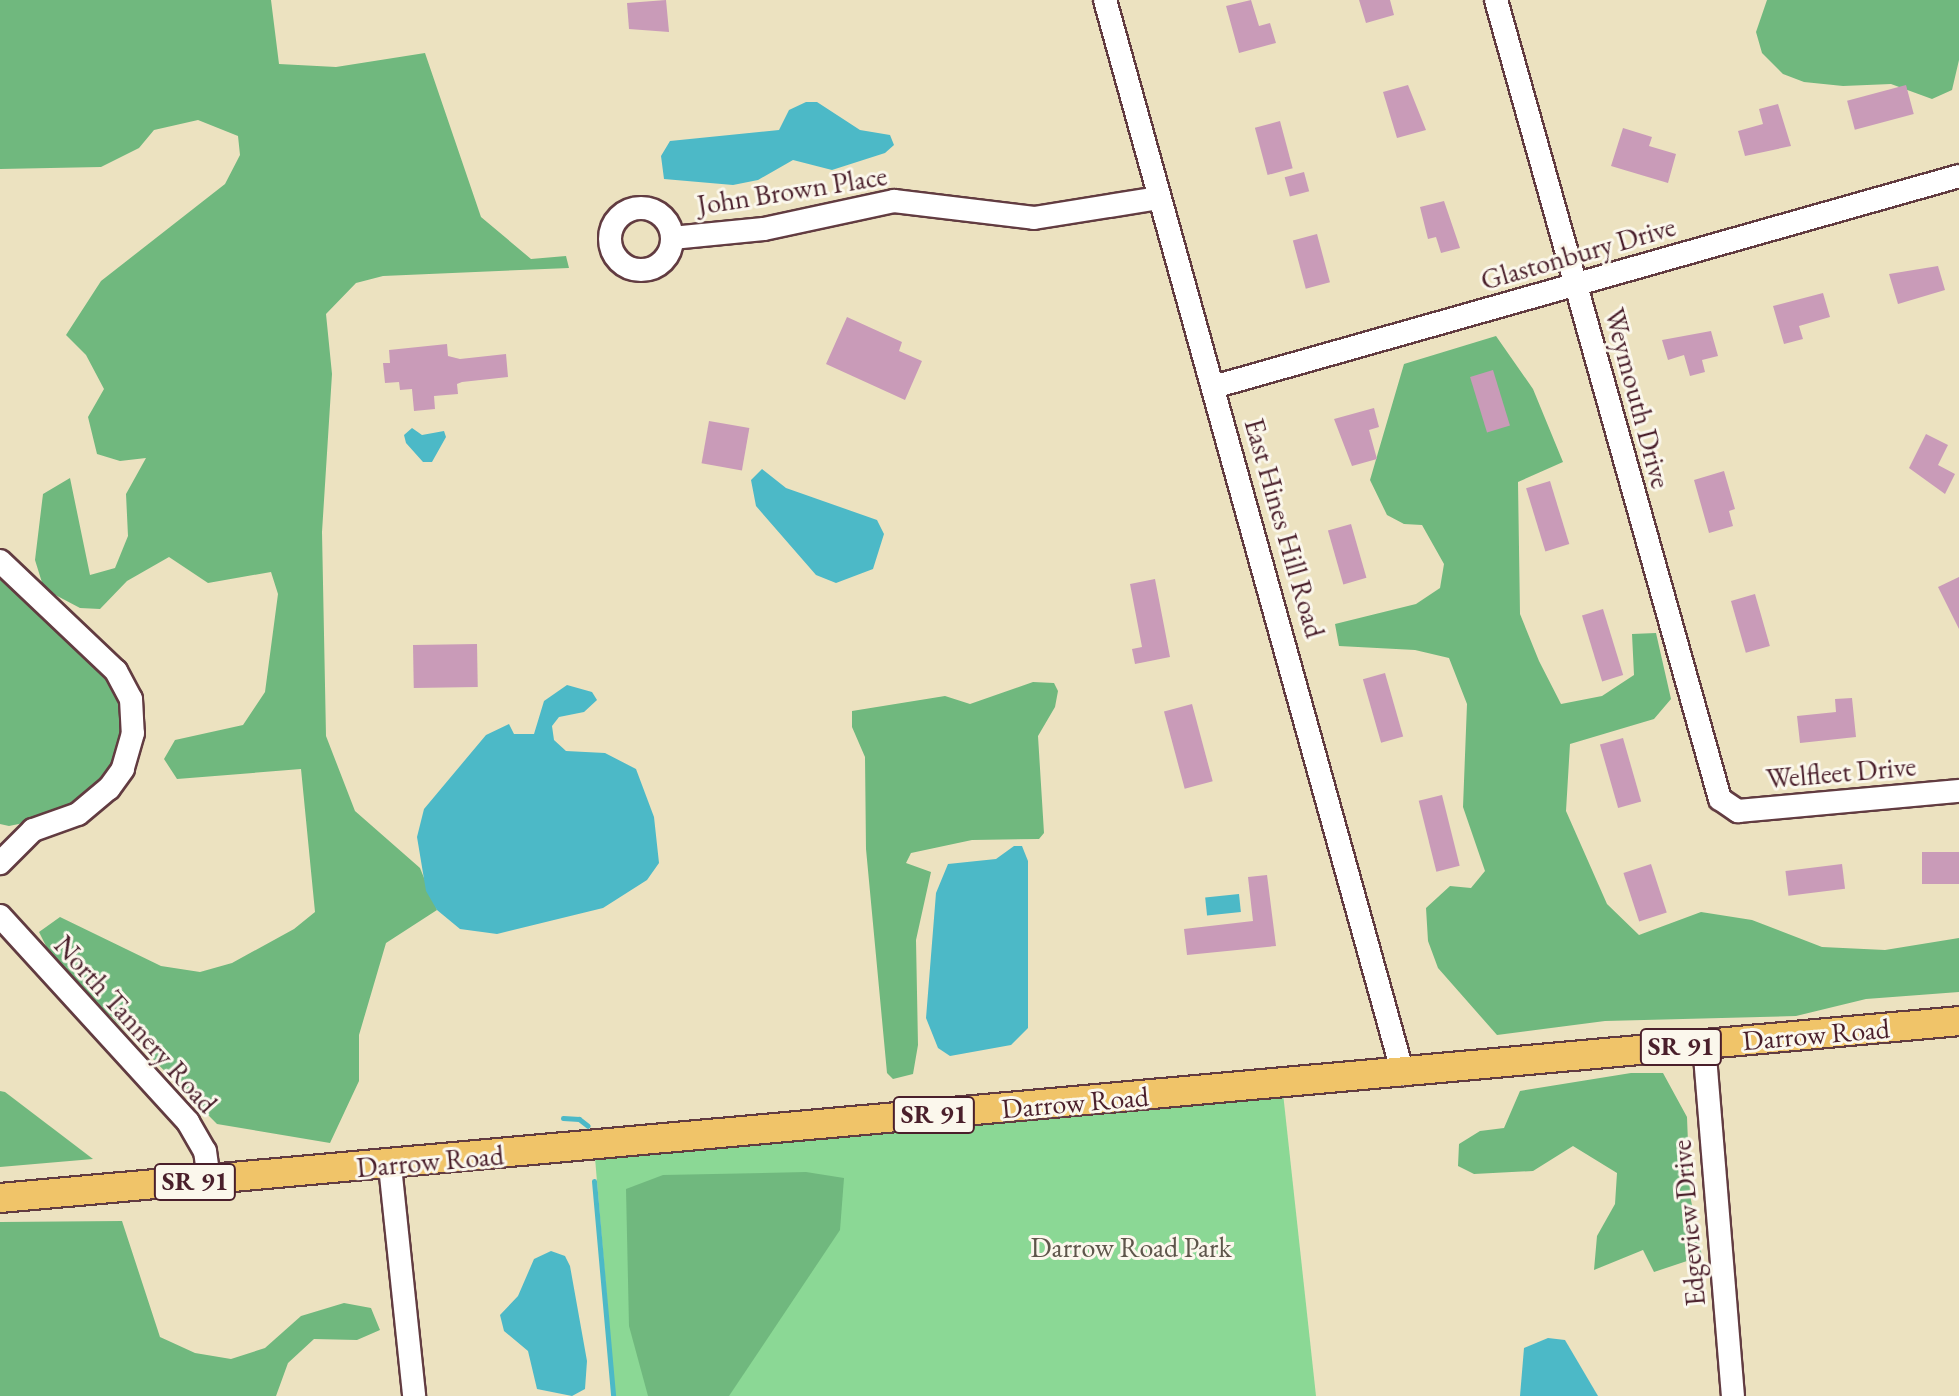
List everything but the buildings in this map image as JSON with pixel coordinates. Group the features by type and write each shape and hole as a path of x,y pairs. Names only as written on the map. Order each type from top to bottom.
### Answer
{"main road":[{"name":"Darrow Road","path":"0,1198 390,1166 1959,1021"}],"street":[{"name":"East Hines Hill Road","path":"1105,0 1403,1074"},
{"name":"Weymouth Drive","path":"1496,0 1720,799 1728,809"},
{"name":"Glastonbury Drive","path":"1213,387 1959,176"},
{"name":"John Brown Place","path":"672,238 764,229 894,201 1034,218 1159,198"},
{"path":"0,561 116,671 131,699 133,733 123,769 109,788 78,814 33,830 0,863"},
{"name":"Welfleet Drive","path":"1728,809 1959,791"},
{"name":"North Tannery Road","path":"0,916 188,1122 205,1151 209,1180"},
{"name":"Edgeview Drive","path":"1704,1044 1733,1396"},
{"path":"390,1166 414,1396"}],"green space":[{"path":"0,0 271,0 279,64 336,67 425,53 481,217 531,259 566,256 569,268 383,276 356,283 326,314 332,374 322,532 326,736 355,811 420,868 437,910 386,943 359,1035 359,1081 330,1143 217,1124 51,956 39,932 60,917 161,966 200,972 232,963 294,929 315,912 301,769 177,779 164,759 175,740 243,725 265,692 278,594 271,572 208,583 169,557 127,581 100,609 80,608 44,589 35,560 43,494 70,478 90,575 115,568 128,536 126,494 146,458 120,461 97,454 88,417 104,389 86,355 66,335 101,281 225,184 240,155 238,136 198,120 154,130 139,148 101,167 0,169"},
{"path":"1767,0 1959,0 1959,60 1952,90 1932,99 1891,84 1843,86 1804,82 1783,74 1762,53 1756,32"},
{"path":"1496,336 1533,389 1563,462 1518,482 1520,614 1539,661 1561,704 1602,696 1634,675 1632,634 1656,633 1671,699 1654,719 1570,744 1566,811 1607,904 1639,935 1701,912 1752,920 1822,947 1885,950 1959,938 1959,992 1866,999 1796,1016 1605,1021 1497,1035 1438,968 1428,941 1426,908 1450,886 1471,888 1485,871 1463,807 1467,704 1449,658 1415,650 1339,646 1335,624 1416,604 1440,588 1444,564 1422,525 1404,524 1387,515 1370,480 1404,364"},
{"path":"0,571 116,681 126,720 110,775 48,818 9,826 0,824"},
{"path":"1033,682 1054,683 1058,691 1055,707 1038,736 1044,833 1039,839 972,840 911,853 906,863 931,872 916,940 918,1045 913,1074 893,1079 887,1073 866,849 865,757 852,727 852,711 945,696 970,704"},
{"path":"1631,1073 1663,1073 1687,1117 1690,1195 1702,1256 1654,1272 1643,1250 1594,1270 1597,1236 1615,1204 1617,1173 1573,1146 1533,1171 1474,1174 1458,1166 1459,1144 1480,1131 1504,1128 1520,1091"},
{"name":"Darrow Road Park","path":"1282,1084 1316,1396 615,1396 594,1146"},
{"path":"0,1091 5,1092 93,1159 0,1167"},
{"path":"806,1172 844,1178 840,1230 729,1396 648,1396 629,1326 626,1189 663,1175"},
{"path":"122,1221 160,1337 195,1353 231,1359 265,1348 301,1316 344,1303 371,1308 380,1330 357,1340 314,1339 288,1363 276,1396 0,1396 0,1222"}],"water":[{"path":"806,102 817,102 860,130 890,135 894,145 885,153 832,170 793,160 758,180 733,185 664,179 661,156 670,141 779,130 789,110"},
{"path":"412,428 422,435 444,431 446,437 432,462 423,462 406,443 404,435"},
{"path":"762,469 786,488 877,520 884,534 873,569 836,583 816,575 756,506 751,480"},
{"path":"567,685 592,692 597,700 584,712 559,717 552,726 554,740 566,751 605,753 636,769 654,817 659,863 647,880 603,908 497,934 460,929 437,910 426,891 417,837 424,809 486,735 509,724 514,734 534,734 544,701"},
{"path":"1014,846 1022,846 1028,861 1028,1028 1011,1045 950,1056 938,1048 926,1018 936,893 948,864 996,859"},
{"path":"1239,894 1241,912 1207,915 1205,898"},
{"path":"551,1251 565,1256 570,1266 587,1361 585,1389 572,1396 537,1389 528,1351 504,1331 500,1315 518,1296 534,1259"},
{"path":"1548,1338 1565,1340 1598,1396 1520,1396 1524,1348"}],"waterway":[{"path":"563,1118 579,1119 588,1126"},
{"path":"594,1181 613,1396"}]}
